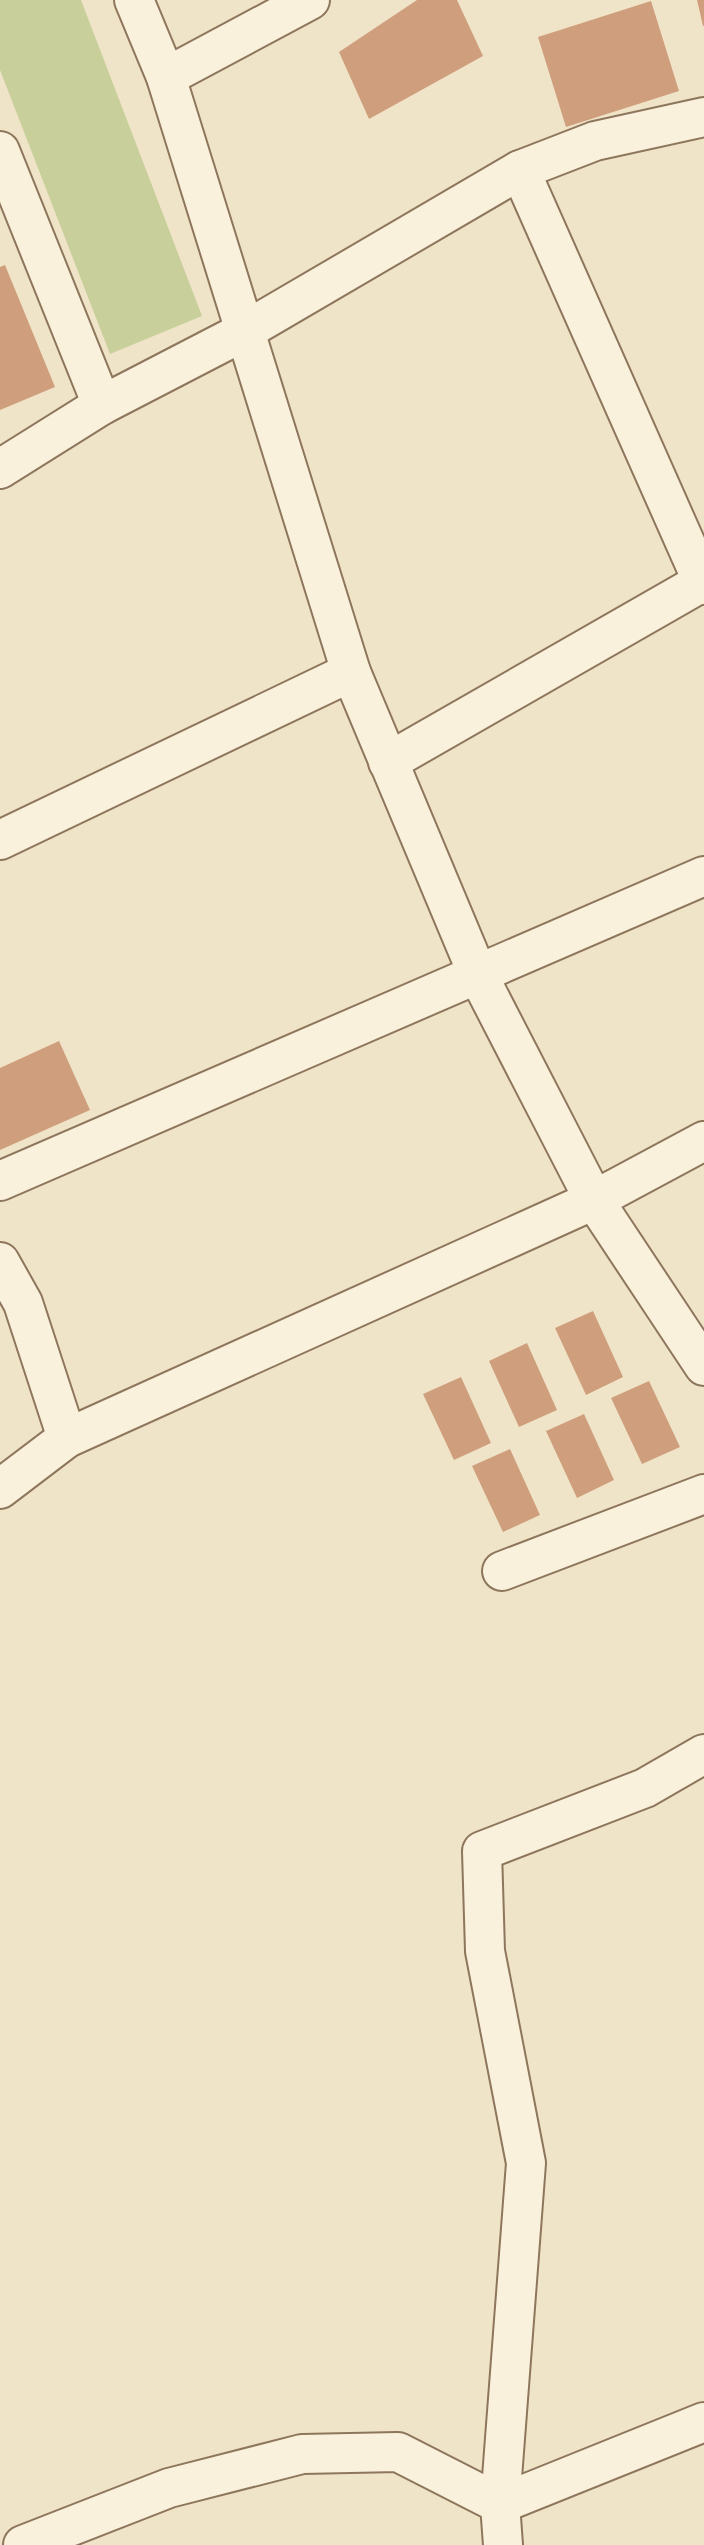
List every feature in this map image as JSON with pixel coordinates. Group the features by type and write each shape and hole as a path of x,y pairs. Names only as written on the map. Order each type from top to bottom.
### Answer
{"street":[{"path":"134,0 166,78 351,672 388,762 478,975 594,1200 704,1366"},
{"path":"166,78 310,0"},
{"path":"0,469 102,405 243,332 520,170 595,141 704,117"},
{"path":"0,151 102,405"},
{"path":"388,762 703,583 520,170"},
{"path":"0,839 351,672"},
{"path":"0,1181 704,876"},
{"path":"0,1489 66,1438 594,1200 704,1141"},
{"path":"0,1262 23,1303 66,1438"},
{"path":"502,1571 704,1494"},
{"path":"503,2545 500,2504 526,2162 485,1951 482,1851 645,1788 704,1754"},
{"path":"23,2545 169,2487 302,2454 398,2452 500,2504 704,2422"}],"green space":[{"path":"0,0 81,0 202,316 110,354 0,70"}],"building":[{"path":"417,0 457,0 483,56 369,119 339,52"},
{"path":"697,0 704,0 704,26 703,26"},
{"path":"651,1 679,91 566,127 538,37"},
{"path":"5,265 55,387 0,410 0,267"},
{"path":"59,1041 90,1110 0,1150 0,1068"},
{"path":"593,1311 623,1377 586,1395 555,1328"},
{"path":"527,1343 557,1410 519,1427 489,1361"},
{"path":"461,1377 491,1443 454,1460 423,1394"},
{"path":"649,1381 680,1447 642,1464 611,1398"},
{"path":"584,1414 614,1480 577,1498 546,1431"},
{"path":"510,1449 540,1515 503,1532 472,1466"}]}
